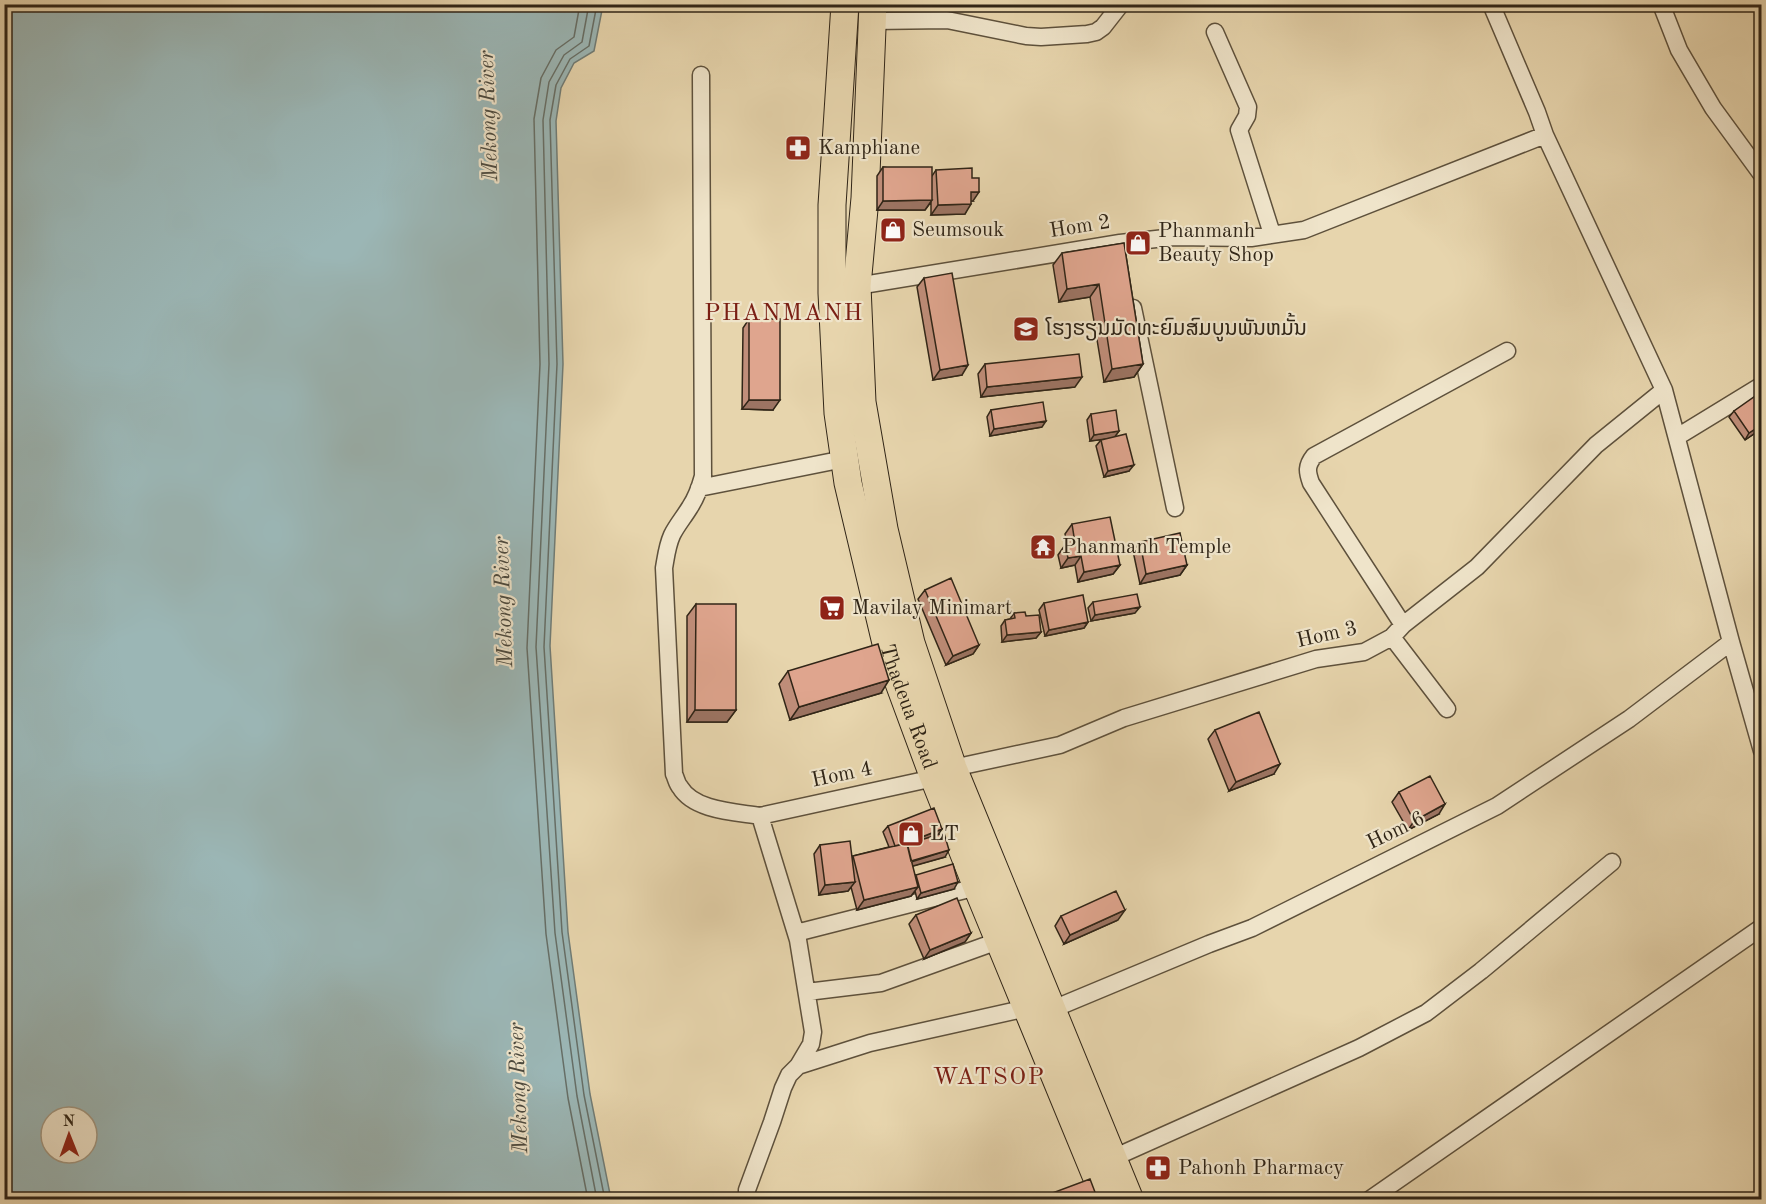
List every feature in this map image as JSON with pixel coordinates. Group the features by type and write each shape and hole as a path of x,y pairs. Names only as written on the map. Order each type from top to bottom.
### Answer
{"main road":[{"name":"Thadeua Road","path":"845,4 832,205 832,293 838,413 844,459 858,528 889,656 944,773 1040,1009 1113,1158 1130,1200"},
{"name":"Thadeua Road","path":"872,13 865,198 857,286 862,402 884,529 910,643 977,886 998,941 1040,1009 1095,1192"}],"street":[{"path":"872,13 947,20 1026,36 1052,36 1096,32 1103,27 1121,4"},
{"path":"1491,4 1538,112 1545,135 1664,390 1761,751"},
{"path":"1661,4 1679,50 1713,108 1761,175"},
{"path":"1215,32 1248,107 1247,117 1239,130 1272,234"},
{"path":"700,75 703,476 690,507 681,517 671,536 664,568 674,774 687,796 699,803 760,816 796,933 813,1032 811,1044 798,1066 789,1075 783,1088 747,1190 747,1200"},
{"name":"Hom 2","path":"857,286 1121,249 1174,237 1251,238 1304,230 1545,135"},
{"path":"1130,290 1175,508"},
{"path":"1447,709 1311,483 1307,473 1308,464 1314,456 1507,351"},
{"path":"1677,437 1761,385"},
{"name":"Hom 3","path":"944,773 1060,745 1124,718 1316,658 1364,652 1398,631 1477,567 1596,445 1664,390"},
{"path":"699,488 844,459"},
{"name":"Hom 6","path":"798,1066 870,1043 1040,1009 1252,928 1497,806 1629,719 1731,642"},
{"name":"Hom 4","path":"760,816 944,773"},
{"path":"1113,1158 1359,1048 1426,1013 1481,971 1612,862"},
{"path":"796,933 977,886"},
{"path":"1369,1200 1761,927"},
{"path":"807,992 881,983 998,941"}],"water":[{"name":"Mekong River","path":"5,4 603,5 594,51 574,63 561,88 556,121 563,364 550,646 568,932 590,1094 611,1199 5,1199"}],"building":[{"path":"883,167 932,167 932,200 883,201"},
{"path":"972,168 972,178 979,178 979,192 971,192 971,204 938,205 936,170"},
{"path":"1124,243 1143,364 1112,369 1099,284 1067,289 1062,253"},
{"path":"952,273 968,365 940,370 924,278"},
{"path":"749,319 780,319 780,400 749,400"},
{"path":"1079,354 1082,377 987,387 985,364"},
{"path":"1761,392 1761,425 1749,433 1734,411"},
{"path":"1043,402 1046,421 994,429 991,410"},
{"path":"1116,410 1119,431 1094,435 1091,414"},
{"path":"1126,434 1134,465 1108,471 1101,440"},
{"path":"1110,517 1120,565 1084,572 1081,556 1068,558 1065,545 1075,543 1072,524"},
{"path":"1180,533 1187,565 1146,574 1140,542"},
{"path":"951,578 979,645 953,656 925,590"},
{"path":"1137,594 1140,607 1095,615 1093,602"},
{"path":"1083,595 1088,622 1049,630 1044,603"},
{"path":"696,604 736,604 736,710 695,710"},
{"path":"1025,612 1026,616 1039,615 1041,632 1007,635 1005,620 1015,618 1014,613"},
{"path":"878,644 889,680 799,707 788,671"},
{"path":"1259,712 1280,764 1236,782 1215,730"},
{"path":"1430,776 1445,804 1414,821 1399,792"},
{"path":"934,808 942,829 895,846 888,826"},
{"path":"944,833 949,850 911,861 907,844"},
{"path":"850,841 855,882 825,885 820,845"},
{"path":"907,843 918,887 864,900 853,856"},
{"path":"953,864 958,882 921,893 916,875"},
{"path":"1116,891 1125,910 1070,935 1061,916"},
{"path":"957,898 971,933 930,950 916,915"},
{"path":"1090,1179 1098,1200 1039,1200 1039,1198"}],"place":[{"name":"Kamphiane","path":"798,148"},
{"name":"Seumsouk","path":"893,230"},
{"name":"Phanmanh Beauty Shop","path":"1138,243"},
{"name":"ໂຮງຮຽນມັດທະຍົມສົມບູນພັນຫມັ້ນ","path":"1026,329"},
{"name":"Phanmanh Temple","path":"1043,547"},
{"name":"Mavilay Minimart","path":"832,608"},
{"name":"LT","path":"911,834"},
{"name":"Pahonh Pharmacy","path":"1158,1168"}],"district":[{"name":"PHANMANH","path":"784,314"},
{"name":"WATSOP","path":"989,1078"}]}
